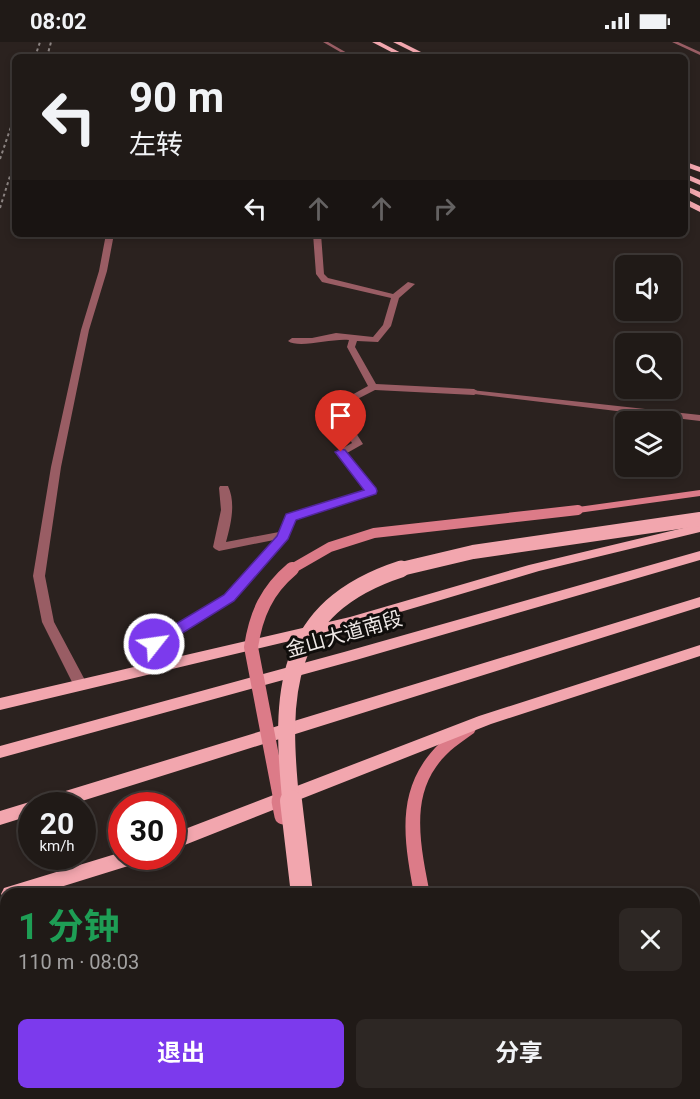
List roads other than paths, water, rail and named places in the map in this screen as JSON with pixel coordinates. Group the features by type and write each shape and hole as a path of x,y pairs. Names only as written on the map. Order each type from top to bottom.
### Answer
{"main road":[{"path":"375,42 400,54"},
{"path":"396,42 422,54"},
{"path":"300,888 289,782 287,715 294,663 302,645 326,613 360,586 381,575 428,559 700,519"},
{"path":"0,704 352,621 534,568 700,528"},
{"name":"金山大道南段","path":"0,752 350,656 700,555"},
{"path":"86,792 700,602"},
{"path":"186,837 485,720 700,650"},
{"path":"0,818 18,812"},
{"path":"30,888 108,864"}],"street":[{"path":"325,42 347,54"},
{"path":"674,42 700,54"},
{"path":"73,53 84,54"},
{"path":"80,684 48,622 39,576 56,467 109,237"},
{"path":"317,237 320,274 325,280 395,297"},
{"path":"291,342 336,336 375,340 387,326 395,297 411,284"},
{"path":"354,338 351,347 373,387"},
{"path":"141,669 154,644 229,598 284,535 291,517 371,491 341,452 358,444 335,406 373,387 474,392"},
{"path":"224,488 227,497 226,525 219,547 284,535"},
{"path":"300,888 251,647 255,616 271,589 297,565 314,554 352,538 397,530 578,510 700,493"},
{"path":"421,888 411,826 417,790 436,758 466,730 485,720"}],"lane":[{"path":"474,392 700,418"}],"railway":[{"path":"36,54 40,42"},
{"path":"48,54 51,42"},
{"path":"0,159 12,124"},
{"path":"0,208 12,170"}]}
